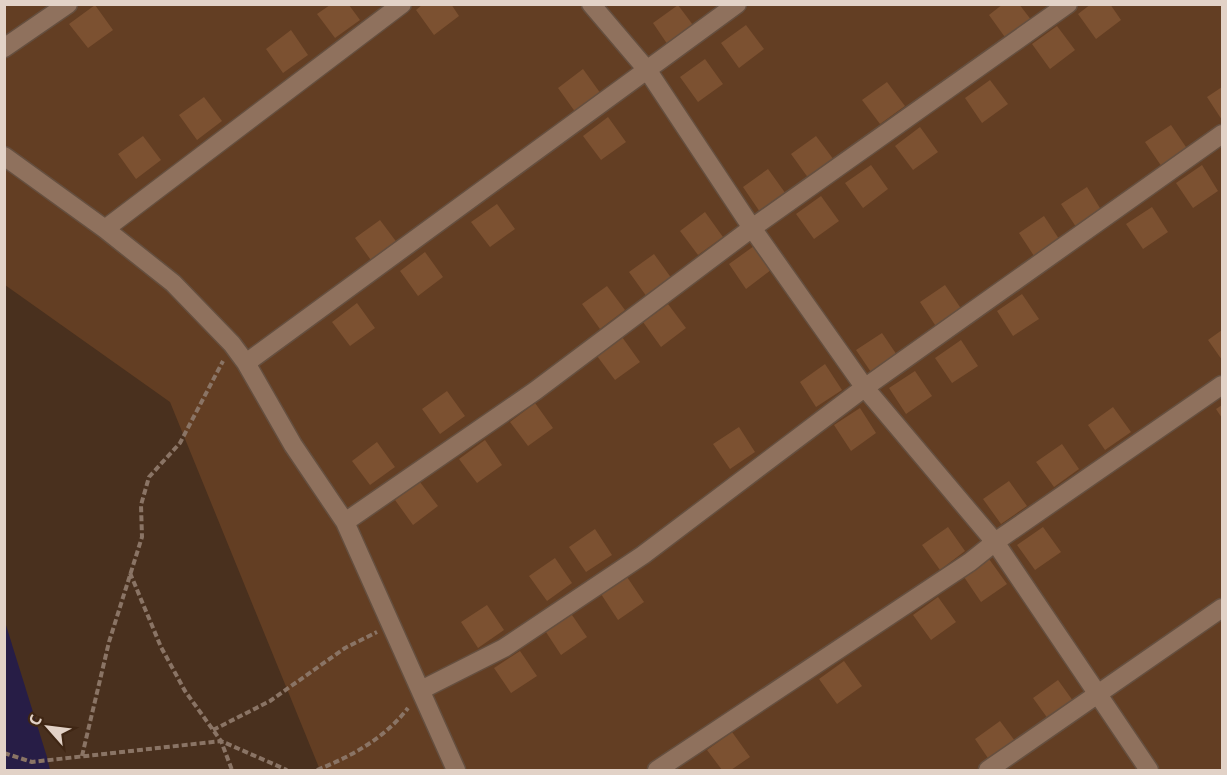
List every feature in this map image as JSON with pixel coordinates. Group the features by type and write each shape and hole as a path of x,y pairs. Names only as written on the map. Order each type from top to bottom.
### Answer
{"street":[{"path":"4,48 68,4"},
{"path":"105,229 402,4"},
{"path":"591,4 648,71 752,228 865,388 995,542 1149,771"},
{"path":"246,363 737,4"},
{"path":"345,522 536,391 752,228 1068,4"},
{"path":"422,690 504,648 643,555 865,388 1222,134"},
{"path":"4,156 105,229 173,283 232,344 246,363 293,445 345,522 422,690 456,771"},
{"path":"657,771 970,562 995,542 1222,385"},
{"path":"988,771 1222,608"}],"path":[{"path":"82,756 109,642 142,537 141,505 149,477 180,443 232,344"},
{"path":"130,572 166,656 185,692 221,741 231,771"},
{"path":"213,730 270,701 345,648 391,625"},
{"path":"317,771 352,756 395,725 422,690"},
{"path":"4,753 32,762 221,741 287,771"}],"shaded area":[{"path":"5,5 1222,5 1222,770 320,770 170,402 5,285"},
{"path":"5,622 47,757 50,770 5,770"}],"building":[{"path":"423,4 451,4 459,16 434,35 416,10"},
{"path":"1003,4 1019,4 1032,21 1007,40 989,15"},
{"path":"1091,4 1110,4 1121,20 1096,39 1078,14"},
{"path":"95,5 113,30 88,48 69,24"},
{"path":"330,5 349,5 360,20 335,38 317,14"},
{"path":"678,5 696,29 670,48 653,23"},
{"path":"746,25 764,49 739,68 721,43"},
{"path":"1057,26 1075,50 1050,69 1032,44"},
{"path":"291,30 308,55 283,73 266,49"},
{"path":"705,59 723,84 698,102 680,77"},
{"path":"583,69 601,94 576,113 558,88"},
{"path":"990,80 1008,104 982,123 965,98"},
{"path":"887,82 905,106 880,124 862,100"},
{"path":"1222,87 1222,120 1207,97"},
{"path":"204,97 222,121 197,140 179,115"},
{"path":"608,117 626,142 601,160 583,136"},
{"path":"1171,125 1188,150 1162,167 1145,142"},
{"path":"920,127 938,152 913,170 895,146"},
{"path":"143,136 161,160 136,179 118,154"},
{"path":"816,136 834,160 809,179 791,154"},
{"path":"871,165 888,189 863,208 845,183"},
{"path":"1202,165 1218,191 1193,208 1176,183"},
{"path":"768,169 786,194 760,212 743,187"},
{"path":"1087,187 1103,213 1078,230 1061,204"},
{"path":"821,196 839,221 814,239 796,214"},
{"path":"497,204 515,229 490,247 471,222"},
{"path":"1152,207 1168,232 1143,249 1126,224"},
{"path":"705,212 723,237 698,255 680,231"},
{"path":"1044,216 1061,242 1036,259 1019,233"},
{"path":"380,220 398,244 373,263 355,238"},
{"path":"754,246 771,270 746,289 729,264"},
{"path":"425,252 443,277 418,296 400,271"},
{"path":"654,254 672,279 647,297 629,272"},
{"path":"945,285 962,310 937,328 920,302"},
{"path":"607,286 625,310 600,329 582,304"},
{"path":"1022,294 1039,319 1013,336 997,311"},
{"path":"357,303 375,328 350,346 332,322"},
{"path":"668,304 686,328 661,347 643,322"},
{"path":"1222,330 1222,360 1208,340"},
{"path":"882,333 899,358 873,375 856,350"},
{"path":"622,337 640,362 615,380 597,356"},
{"path":"961,340 978,366 952,383 935,358"},
{"path":"825,364 842,390 816,407 800,382"},
{"path":"915,371 932,396 906,414 889,388"},
{"path":"447,391 465,416 440,434 422,409"},
{"path":"535,403 553,428 528,446 510,422"},
{"path":"1222,405 1222,418 1216,409"},
{"path":"1113,407 1131,432 1105,450 1088,425"},
{"path":"860,408 876,433 851,451 834,425"},
{"path":"739,427 755,452 730,469 713,444"},
{"path":"485,440 502,465 477,483 459,459"},
{"path":"377,442 395,467 370,485 352,461"},
{"path":"1062,444 1079,469 1054,487 1036,462"},
{"path":"1009,481 1027,506 1001,524 983,499"},
{"path":"420,482 438,506 413,525 395,500"},
{"path":"948,527 965,551 940,570 922,545"},
{"path":"1043,527 1061,552 1035,570 1017,545"},
{"path":"595,529 612,555 586,572 569,547"},
{"path":"555,558 572,583 547,601 529,576"},
{"path":"989,559 1007,584 981,602 964,577"},
{"path":"627,577 644,602 618,620 601,594"},
{"path":"938,597 956,622 931,640 913,615"},
{"path":"487,605 504,630 478,648 461,622"},
{"path":"570,612 587,637 561,655 544,629"},
{"path":"520,651 537,676 511,693 494,668"},
{"path":"844,661 862,686 837,704 819,679"},
{"path":"1058,680 1076,705 1051,723 1033,698"},
{"path":"1000,721 1018,745 992,764 975,739"},
{"path":"732,732 750,757 731,770 722,770 707,750"}]}
